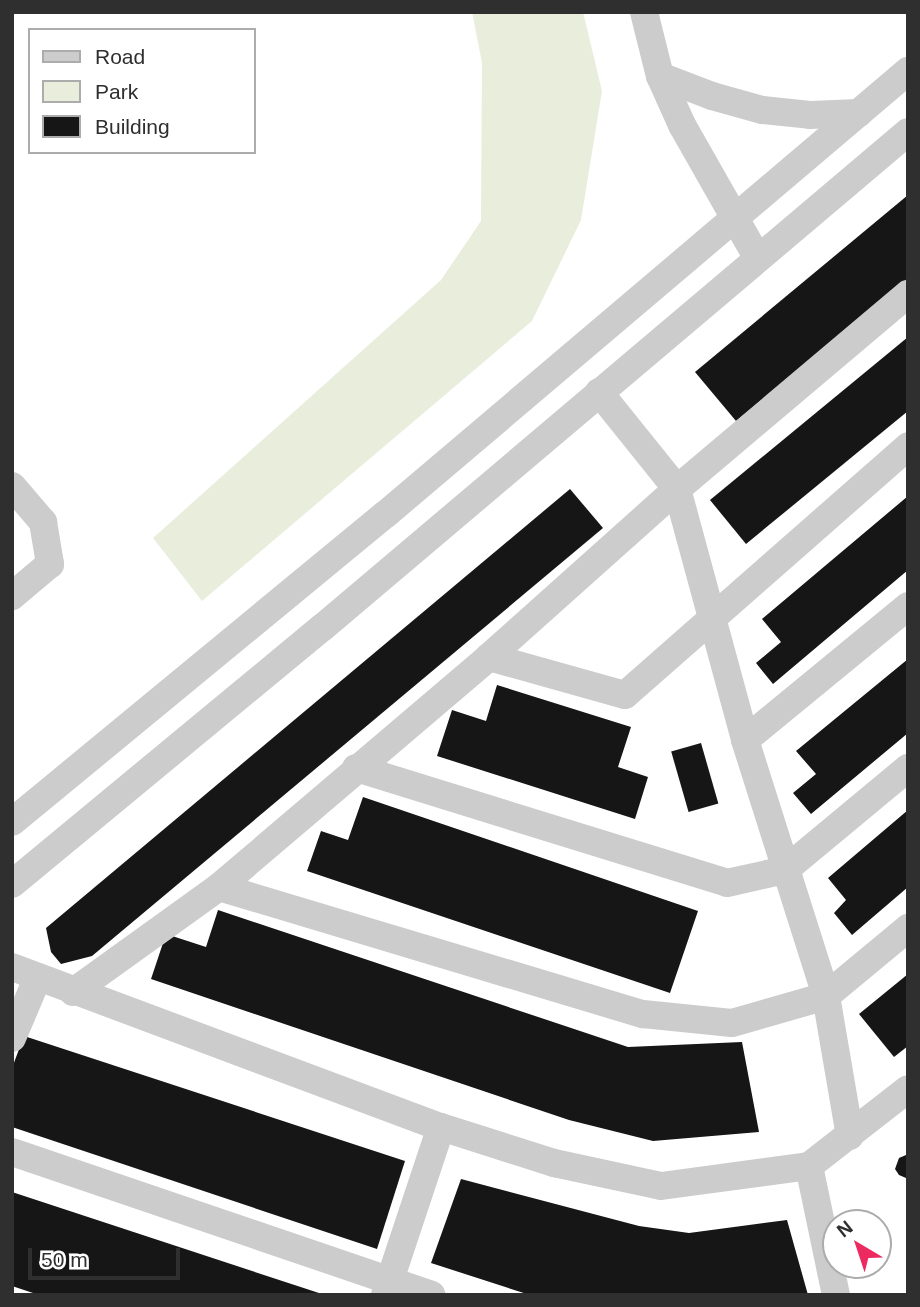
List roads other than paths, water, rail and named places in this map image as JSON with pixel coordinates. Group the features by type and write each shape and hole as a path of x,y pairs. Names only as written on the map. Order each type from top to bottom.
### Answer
{"street":[{"path":"644,12 660,76 699,158 757,257"},
{"path":"12,822 386,514 908,71"},
{"path":"660,76 712,96 762,110 810,115 859,113"},
{"path":"12,884 323,627 757,257 908,132"},
{"path":"73,992 219,887 489,657 677,489 908,294"},
{"path":"599,392 677,489 745,740 826,996 850,1136"},
{"path":"489,657 625,695 908,446"},
{"path":"12,486 43,522 50,564 12,596"},
{"path":"745,740 908,606"},
{"path":"356,768 727,883 785,870 908,768"},
{"path":"219,887 643,1014 732,1023 826,996 908,929"},
{"path":"12,1038 25,973 441,1128 554,1163 661,1186 809,1166 908,1090"},
{"path":"387,1289 441,1128"},
{"path":"12,1152 387,1289 430,1295"},
{"path":"809,1166 836,1295"}]}
